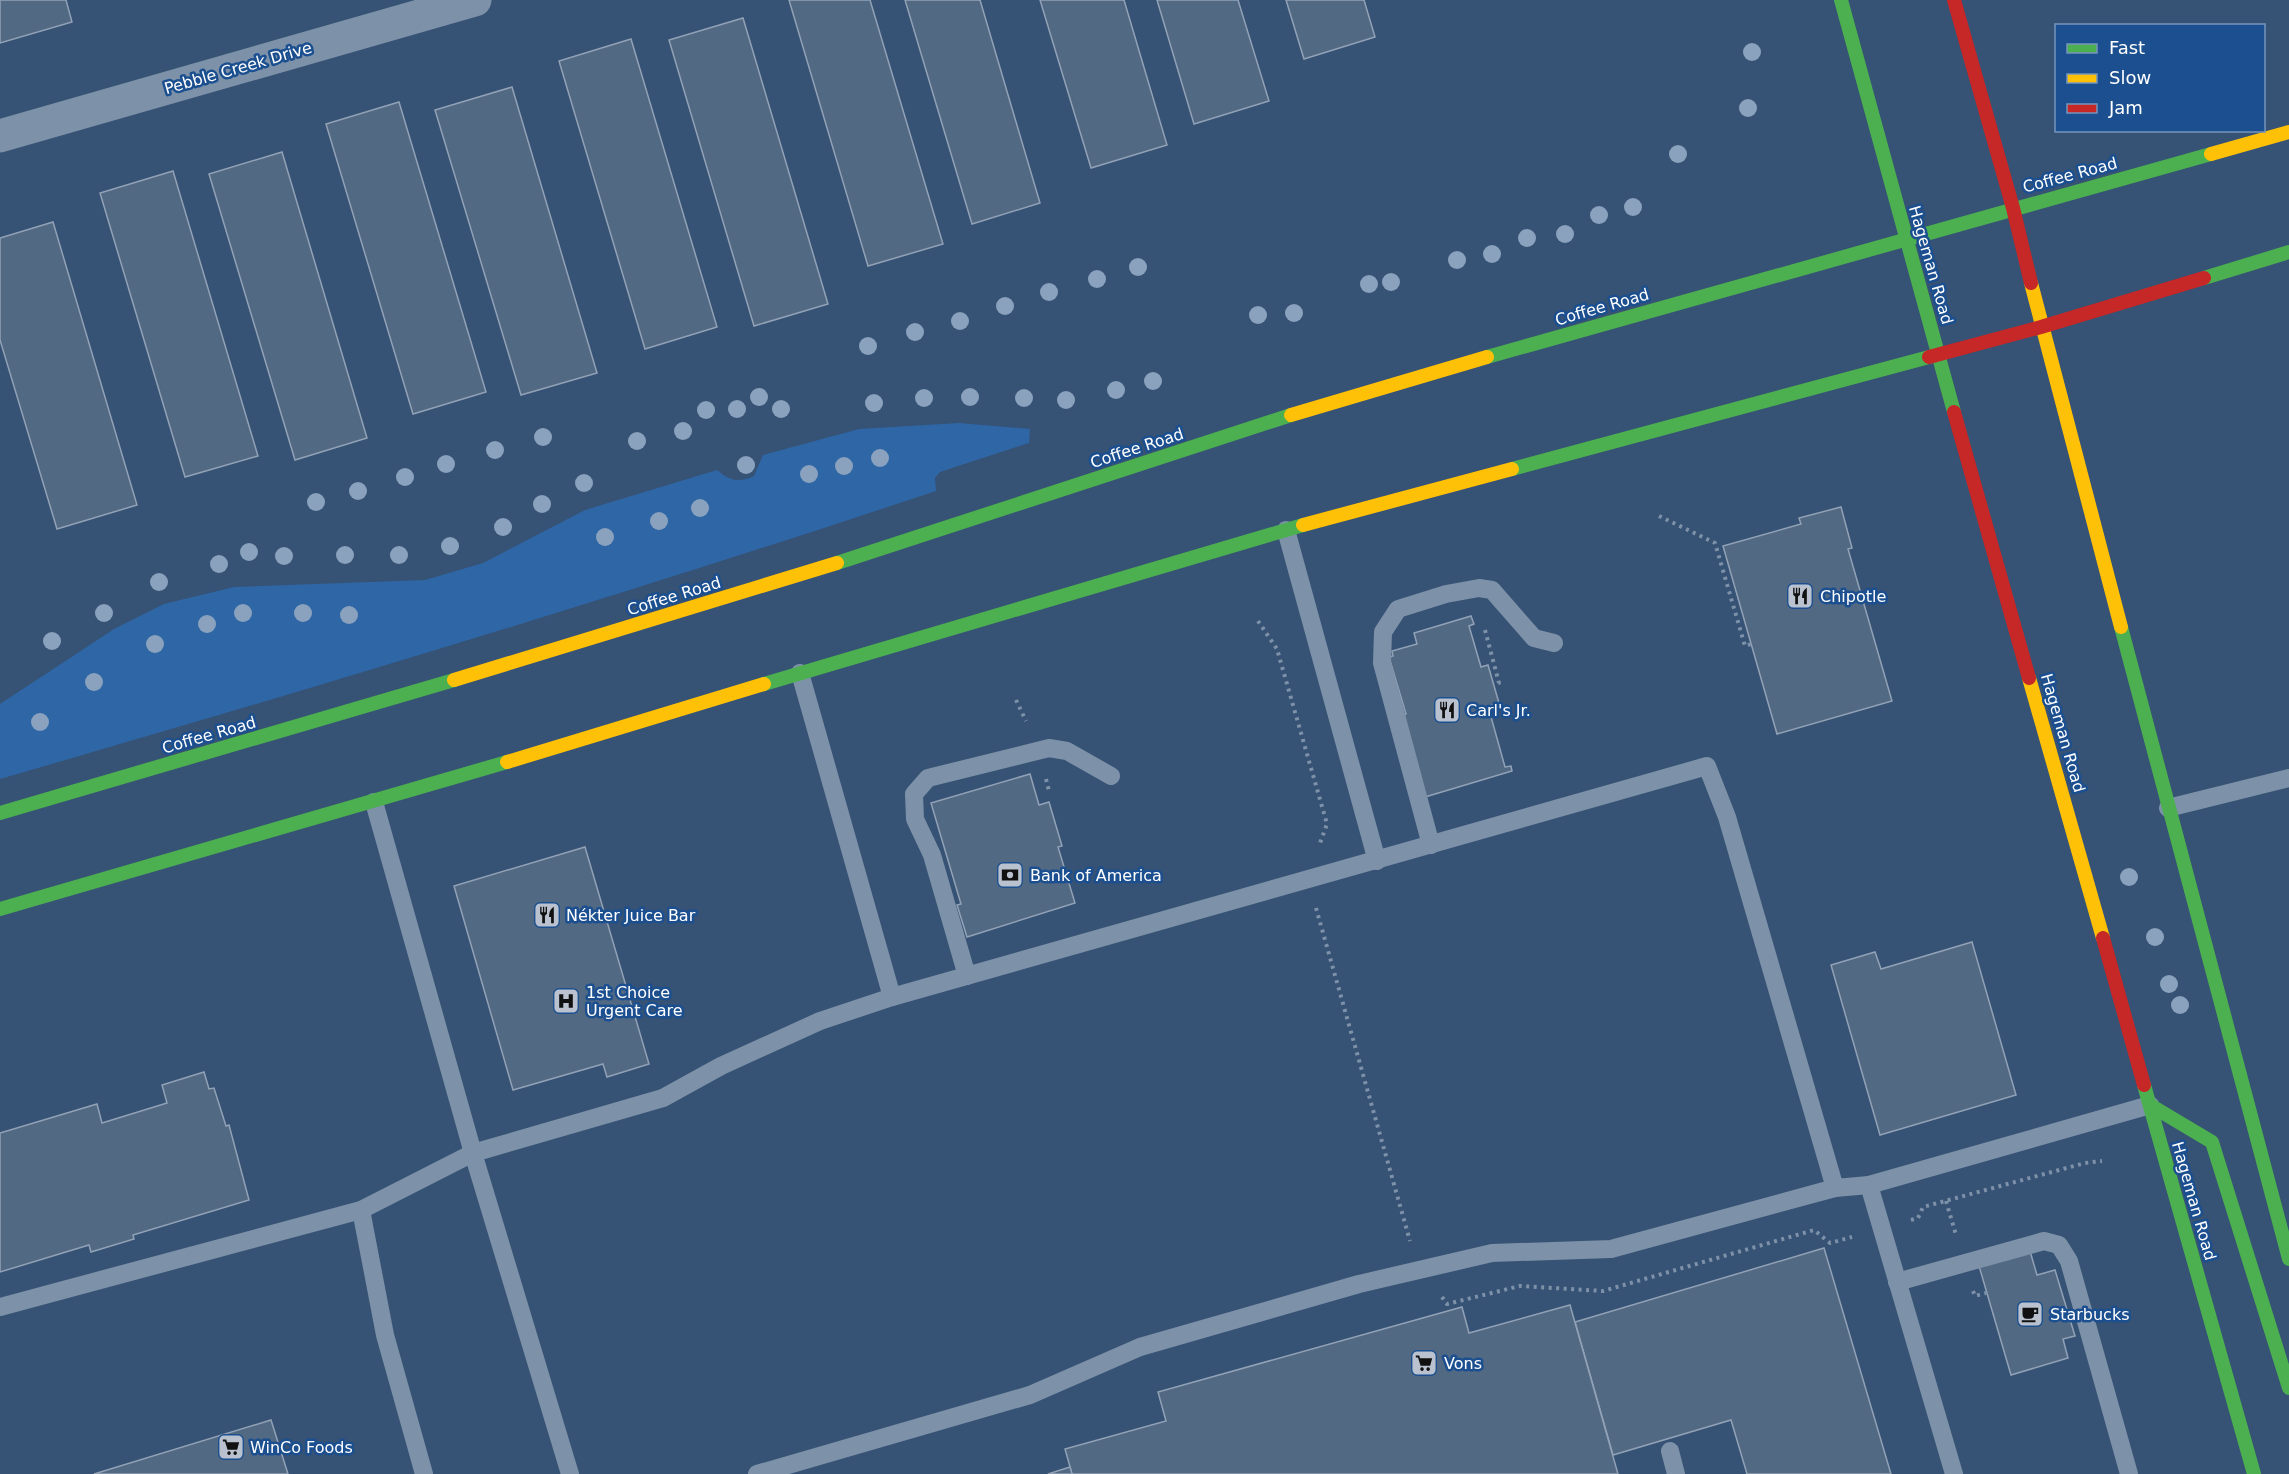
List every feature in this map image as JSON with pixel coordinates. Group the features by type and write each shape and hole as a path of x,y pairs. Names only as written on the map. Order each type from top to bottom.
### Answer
{"main road":[{"name":"Hageman Road","path":"1841,0 1905,238 2254,1474"},
{"path":"1954,0 2013,208 2041,327 2289,1259"},
{"name":"Coffee Road","path":"0,813 347,712 802,574 1323,404 1905,238 2289,132"},
{"path":"0,909 374,802 800,673 1286,530 2041,327 2289,252"},
{"path":"2150,1105 2212,1142 2289,1388"}],"street":[{"name":"Pebble Creek Drive","path":"0,136 475,0"}],"lane":[{"path":"1286,530 1377,861"},
{"path":"1431,845 1382,663 1383,632 1398,609 1446,594 1479,588 1492,590 1534,638 1554,643"},
{"path":"800,673 892,997"},
{"path":"967,976 932,855 915,819 914,794 927,778 1049,748 1067,751 1111,776"},
{"path":"0,1307 361,1210 473,1153 663,1098 721,1066 820,1021 892,997 1707,766 1727,817 1835,1188"},
{"path":"2168,808 2289,778"},
{"path":"374,802 473,1153 570,1474"},
{"path":"757,1474 1030,1395 1140,1347 1359,1284 1492,1253 1611,1249 1835,1188 1869,1185 2150,1105"},
{"path":"1869,1185 1954,1474"},
{"path":"361,1210 385,1335 424,1474"},
{"path":"1897,1282 2044,1241 2060,1245 2069,1261 2129,1474"},
{"path":"1670,1451 1676,1474"}],"path":[{"path":"1659,516 1715,543 1745,646 1751,644"},
{"path":"1258,621 1277,649 1327,824 1320,838 1315,905 1410,1241 1447,1304 1520,1286 1603,1291 1815,1230 1830,1243 1918,1218 1923,1207 2085,1163 2102,1161"}],"shaded area":[{"path":"959,423 1030,429 1029,443 940,472 935,478 936,491 819,530 469,640 0,779 0,704 114,629 164,604 234,587 425,580 483,563 585,510 717,470 735,480 749,478 754,476 763,455 859,429"}],"building":[{"path":"0,0 66,0 72,22 0,43"},
{"path":"789,0 870,0 943,244 868,266"},
{"path":"905,0 980,0 1040,203 972,224"},
{"path":"1040,0 1124,0 1167,145 1091,168"},
{"path":"1157,0 1238,0 1269,101 1194,124"},
{"path":"1286,0 1364,0 1375,37 1304,59"},
{"path":"743,18 828,304 754,326 669,40"},
{"path":"631,39 717,327 645,349 559,61"},
{"path":"512,87 597,373 521,395 435,110"},
{"path":"399,102 486,392 413,414 326,124"},
{"path":"282,152 367,438 295,460 209,174"},
{"path":"173,171 258,456 185,477 100,193"},
{"path":"53,222 137,505 57,529 0,340 0,238"},
{"name":"Chipotle","path":"1841,507 1852,548 1848,549 1892,701 1777,734 1723,546 1801,524 1799,518"},
{"name":"Carl's Jr.","path":"1471,616 1474,624 1469,626 1481,667 1488,665 1499,703 1488,706 1505,767 1511,766 1512,771 1425,797 1402,715 1406,714 1389,657 1393,656 1392,651 1417,644 1414,633"},
{"name":"Bank of America","path":"1030,774 1039,805 1049,802 1062,846 1058,847 1075,903 967,937 957,905 961,904 931,803"},
{"path":"585,847 649,1064 607,1077 603,1064 513,1090 454,886"},
{"path":"1972,942 2016,1095 1880,1135 1831,965 1875,952 1881,969"},
{"path":"204,1072 209,1089 214,1088 226,1126 229,1125 249,1200 133,1235 134,1239 91,1252 89,1245 0,1272 0,1133 97,1104 102,1123 167,1103 162,1085"},
{"path":"1824,1248 1891,1474 1747,1474 1731,1420 1613,1455 1575,1322"},
{"name":"Starbucks","path":"2030,1251 2037,1275 2055,1270 2075,1336 2063,1339 2068,1358 2011,1375 1979,1266"},
{"name":"Vons","path":"1570,1305 1618,1474 1072,1474 1065,1449 1166,1421 1158,1392 1462,1307 1469,1333"},
{"name":"WinCo Foods","path":"271,1420 288,1474 94,1474"},
{"path":"1070,1467 1072,1474 1048,1474"}],"traffic: fast":[{"path":"1841,0 1954,412"},
{"path":"1487,357 2211,154"},
{"path":"2204,278 2289,252"},
{"path":"1512,469 1929,357"},
{"path":"837,563 1291,415"},
{"path":"764,684 1303,525"},
{"path":"2121,627 2289,1259"},
{"path":"0,813 454,680"},
{"path":"0,909 507,762"},
{"path":"2144,1085 2254,1474"},
{"path":"2150,1105 2212,1142 2289,1388"}],"traffic: slow":[{"path":"2211,154 2289,132"},
{"path":"2031,283 2121,627"},
{"path":"1291,415 1487,357"},
{"path":"1303,525 1512,469"},
{"path":"454,680 837,563"},
{"path":"2029,678 2103,938"},
{"path":"507,762 764,684"}],"traffic: jam":[{"path":"1954,0 2013,208 2031,283"},
{"path":"1929,357 2041,327 2204,278"},
{"path":"1954,412 2029,678"},
{"path":"2103,938 2144,1085"}],"place":[{"name":"Chipotle","path":"1800,596"},
{"name":"Carl's Jr.","path":"1447,710"},
{"name":"Bank of America","path":"1010,875"},
{"name":"Nékter Juice Bar","path":"547,915"},
{"name":"1st Choice Urgent Care","path":"566,1001"},
{"name":"Starbucks","path":"2030,1314"},
{"name":"Vons","path":"1424,1363"},
{"name":"WinCo Foods","path":"231,1447"}]}
